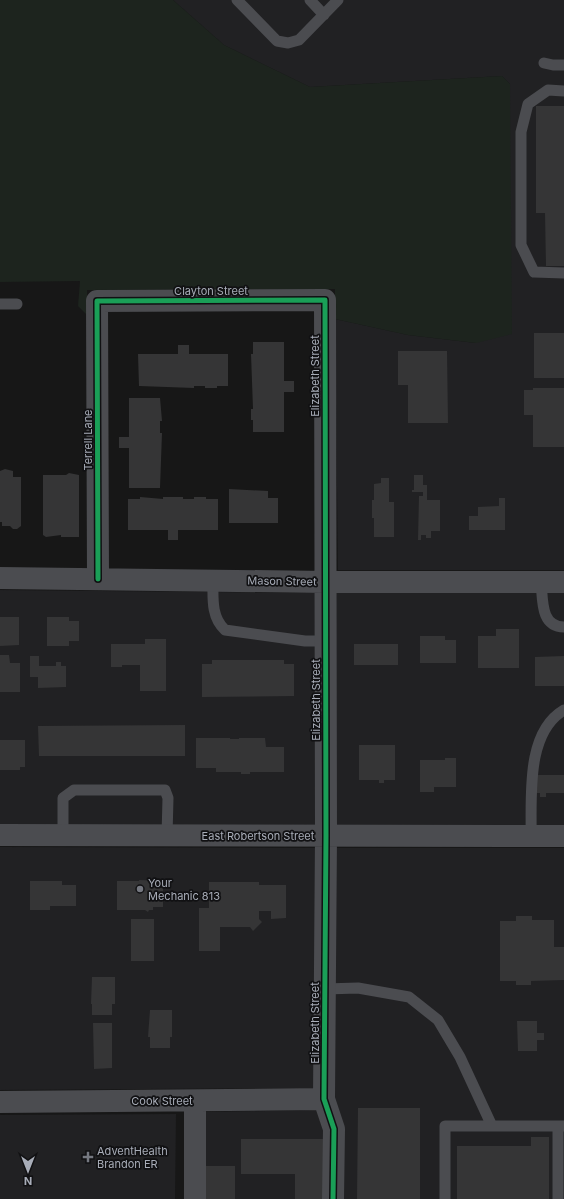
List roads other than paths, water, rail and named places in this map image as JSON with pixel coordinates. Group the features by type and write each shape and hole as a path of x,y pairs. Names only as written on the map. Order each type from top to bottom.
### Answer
{"street":[{"name":"Clayton Street","path":"97,301 325,300"},
{"name":"Elizabeth Street","path":"325,300 326,836 324,1099 334,1130 334,1199"},
{"name":"Terrell Lane","path":"97,301 98,579"},
{"name":"Mason Street","path":"0,578 326,582 564,582"},
{"name":"East Robertson Street","path":"0,835 564,836"},
{"name":"Cook Street","path":"0,1102 324,1099"},
{"path":"195,1101 195,1199"}],"lane":[{"path":"237,0 277,41 288,43 299,40 338,0"},
{"path":"310,0 324,15"},
{"path":"544,63 553,66 564,65"},
{"path":"564,91 548,90 528,104 521,132 521,245 534,272 564,273"},
{"path":"0,304 17,304"},
{"path":"213,580 213,603 218,624 225,630 306,641 326,641"},
{"path":"541,582 545,614 550,623 557,627 564,627"},
{"path":"531,836 533,762 549,722 564,710"},
{"path":"63,835 63,798 74,790 165,790 168,798 167,836"},
{"path":"325,989 358,988 409,997 438,1020 460,1057 492,1126"},
{"path":"445,1199 445,1126 561,1126 558,1199"}],"place":[{"name":"Your Mechanic 813","path":"140,889"},
{"name":"AdventHealth Brandon ER","path":"88,1157"}]}
